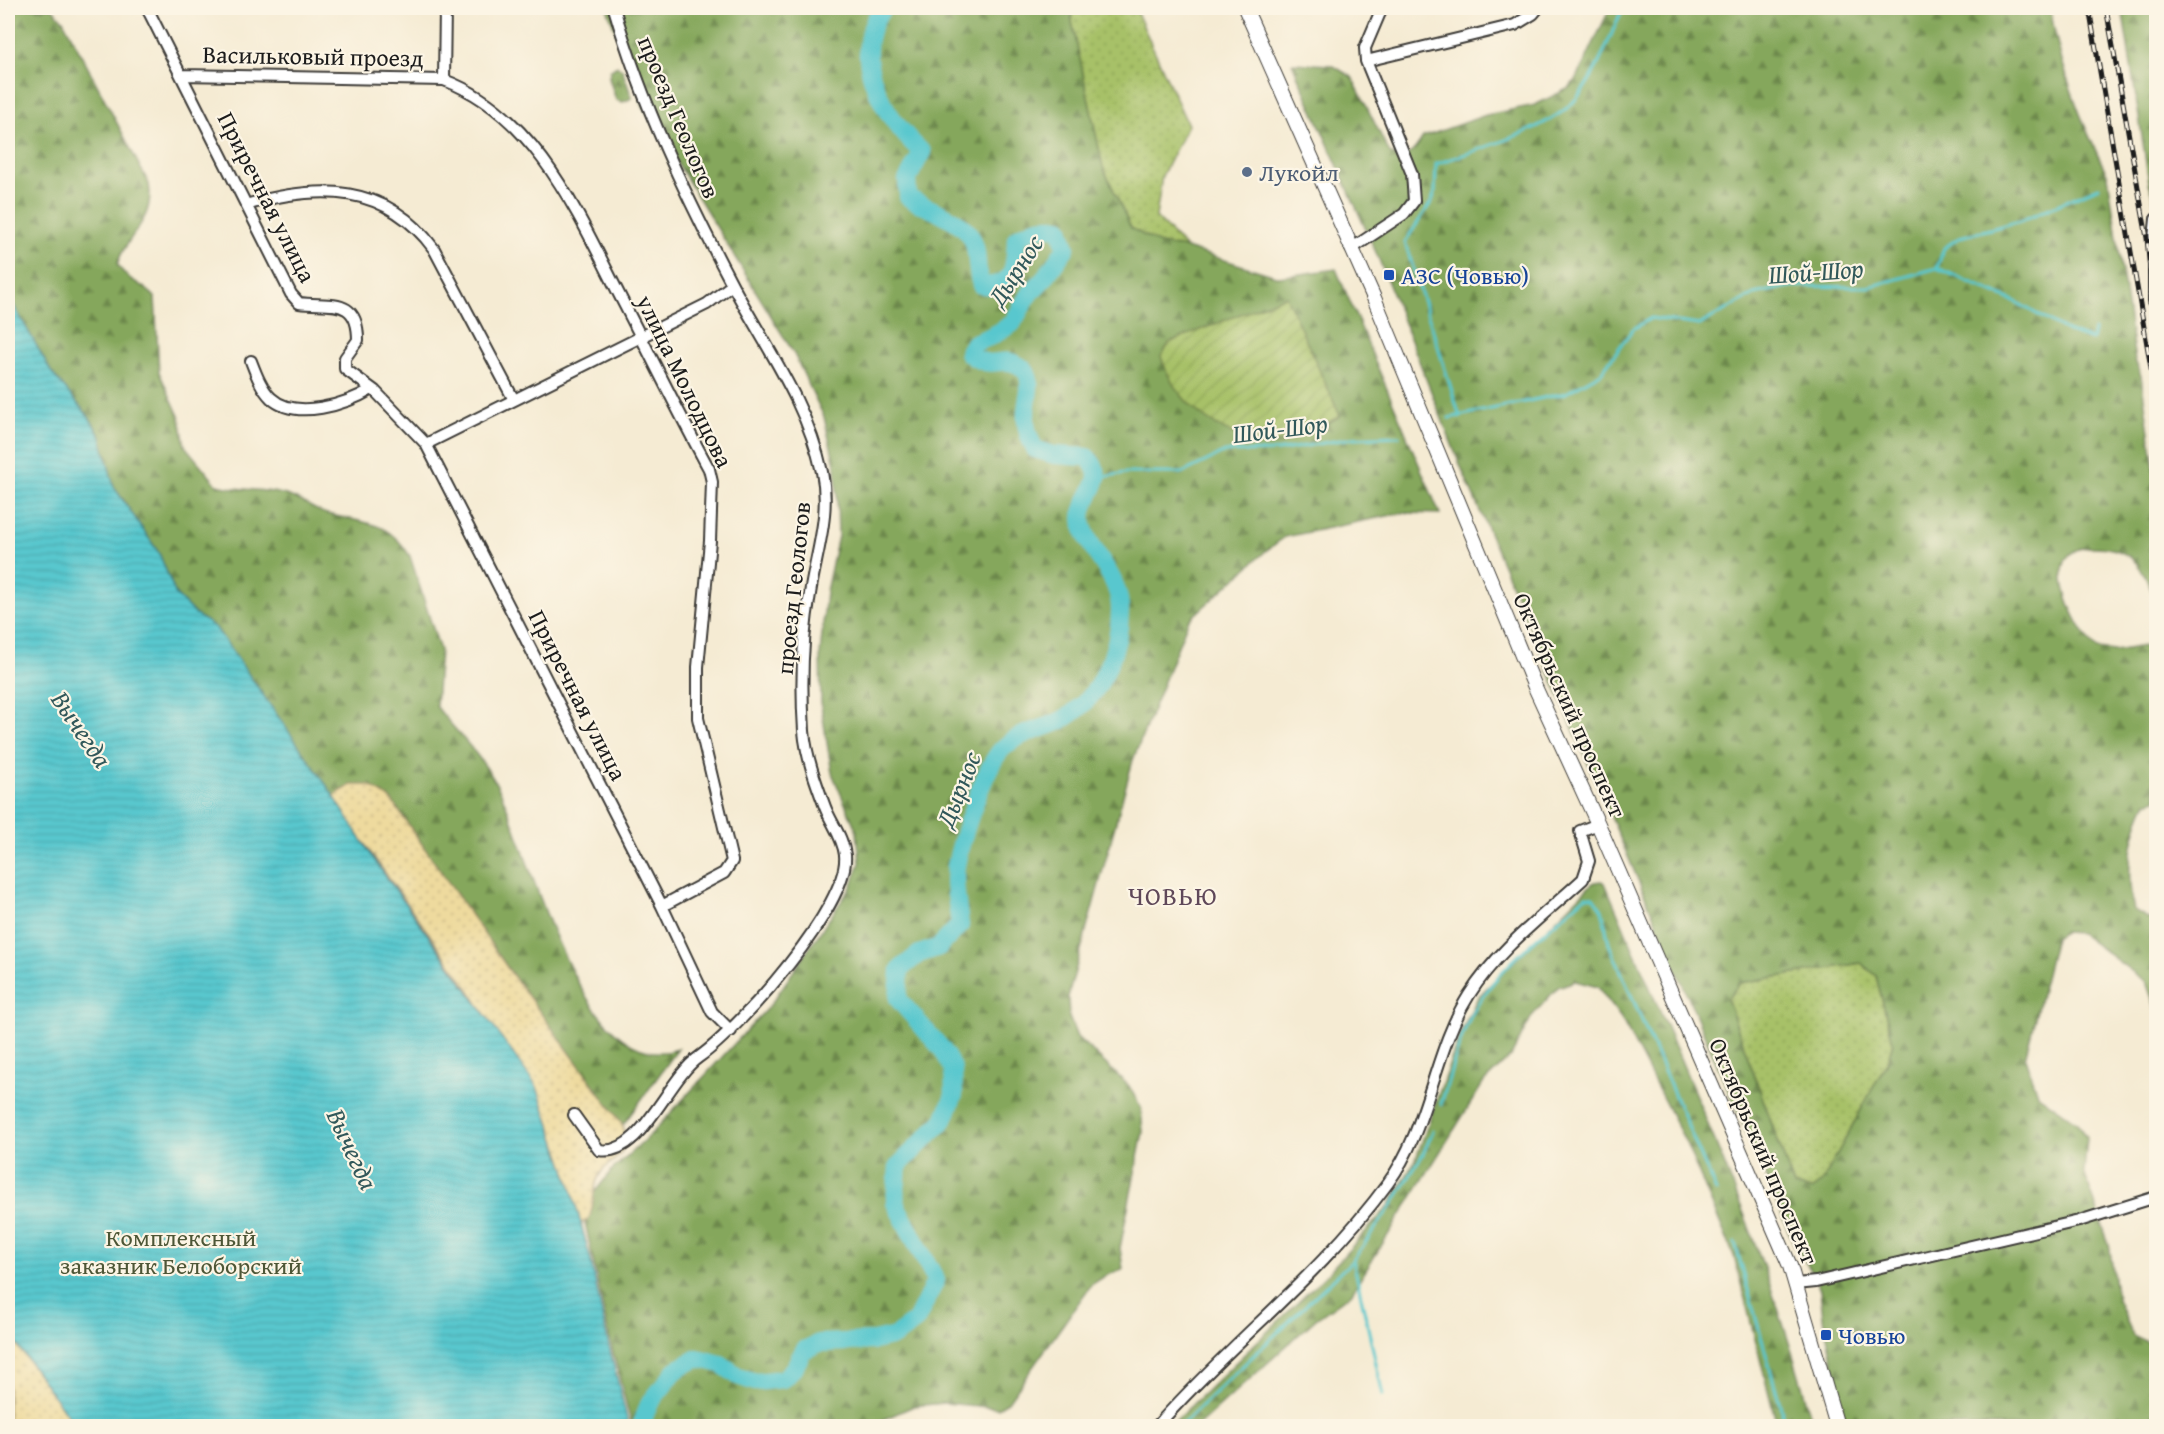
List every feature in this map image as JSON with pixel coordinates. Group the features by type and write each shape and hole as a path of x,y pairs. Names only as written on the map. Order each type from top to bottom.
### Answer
{"main road":[{"name":"Октябрьский проспект","path":"1245,8 1351,249 1535,687 1598,824 1796,1284 1837,1426"}],"street":[{"name":"Приречная улица","path":"147,8 291,294 299,303 338,304 347,309 354,319 358,340 345,358 345,369 372,389 426,444 662,906 712,1012 731,1031"},
{"path":"444,80 445,8"},
{"name":"проезд Геологов","path":"574,1115 599,1150 606,1152 620,1147 644,1127 686,1067 731,1031 764,996 825,913 838,891 845,861 844,851 825,809 804,735 805,632 809,596 823,537 822,470 806,419 732,285 665,150 614,8"},
{"path":"1351,249 1404,214 1414,201 1412,174 1366,61 1365,48 1382,8"},
{"path":"1366,61 1515,25 1533,14 1538,8"},
{"name":"Васильковый проезд","path":"182,75 444,80"},
{"name":"улица Молодцова","path":"444,80 465,89 496,110 522,134 552,171 588,233 709,469 712,482 710,541 698,667 698,718 732,861 724,873 662,906"},
{"path":"246,205 302,192 329,191 353,194 403,217 423,234 434,249 514,400"},
{"path":"2154,301 2154,238 2157,219"},
{"path":"426,444 707,304 732,285"},
{"path":"251,361 270,397 281,405 310,408 333,405 352,400 372,389"},
{"path":"1156,1426 1315,1271 1389,1182 1407,1153 1456,1020 1468,996 1492,963 1583,879 1589,861 1580,831 1598,824"},
{"path":"1796,1284 1816,1282 2079,1221 2157,1197"}],"green space":[{"path":"8,8 52,8 63,20 149,184 150,197 145,217 117,264 130,279 155,297 159,372 180,418 185,446 217,485 277,493 292,497 322,512 374,525 393,535 410,556 440,650 436,706 493,777 563,954 587,997 613,1031 644,1050 678,1049 623,1125 509,970 390,798 362,785 349,788 333,796 216,628 195,614 176,595 159,553 114,487 101,437 89,417 52,373 8,295"},
{"path":"607,8 1071,8 1103,167 1131,228 1160,244 1186,248 1279,277 1336,269 1440,514 1402,513 1285,537 1267,550 1188,621 1133,760 1068,997 1069,1017 1077,1037 1129,1086 1141,1108 1143,1132 1120,1248 1123,1269 1091,1285 1008,1402 998,1408 944,1403 914,1406 868,1426 632,1426 610,1341 585,1222 593,1194 613,1169 652,1133 771,1004 851,887 860,863 857,832 832,773 821,706 820,655 826,591 838,536 836,469 824,417 793,352 643,107"},
{"path":"1069,8 1135,8 1188,125 1162,176 1156,217 1188,250 1160,246 1129,230 1101,168"},
{"path":"1610,8 2050,8 2059,51 2073,94 2108,176 2135,360 2141,376 2156,481 2156,600 2135,561 2126,554 2113,549 2094,547 2076,550 2066,560 2063,573 2065,590 2071,607 2088,639 2097,649 2115,651 2156,644 2156,799 2147,802 2141,815 2133,841 2130,882 2134,910 2156,923 2156,1009 2146,982 2080,933 2063,932 2055,938 2025,1058 2037,1094 2078,1123 2087,1137 2084,1172 2109,1244 2117,1299 2133,1335 2156,1346 2156,1426 1846,1426 1823,1318 1820,1290 1814,1275 1794,1244 1458,460 1378,257 1292,63 1332,65 1352,77 1390,154 1397,156 1414,151 1423,137 1486,115 1535,105 1569,88 1578,76","holes":["1861,963 1876,976 1893,1042 1888,1060 1822,1182 1811,1190 1794,1186 1727,999 1740,983"]},
{"path":"2122,8 2156,8 2156,209 2149,182"},
{"path":"617,66 622,69 632,98 623,102 616,100 609,78 610,71"},
{"path":"1286,296 1340,416 1314,430 1286,440 1266,441 1248,438 1215,424 1187,402 1167,373 1161,356 1170,342"},
{"path":"1594,882 1605,883 1746,1219 1771,1287 1813,1426 1777,1426 1734,1256 1685,1141 1621,1018 1598,987 1575,981 1558,987 1532,1016 1511,1056 1484,1082 1351,1294 1316,1319 1198,1426 1170,1426 1324,1277 1389,1206 1415,1161 1460,1034 1478,997"},
{"path":"1861,963 1876,976 1893,1042 1888,1060 1822,1182 1811,1190 1794,1186 1727,999 1740,983"}],"sand":[{"path":"351,785 369,785 390,798 509,970 623,1125 625,1138 623,1147 620,1154 606,1167 597,1180 592,1211 588,1220 580,1224 571,1187 537,1087 340,810 333,796"},
{"path":"8,1332 75,1426 8,1426"}],"water":[{"name":"Вычегда","path":"8,295 52,373 89,417 101,437 114,487 159,553 176,595 195,614 216,628 330,790 377,864 537,1087 571,1187 590,1257 629,1426 75,1426 8,1332"}],"waterway":[{"name":"Дырнос","path":"641,1426 649,1404 676,1370 697,1358 721,1364 738,1376 755,1382 783,1379 794,1368 804,1350 819,1343 874,1341 895,1336 916,1321 936,1280 895,1203 898,1166 944,1120 954,1095 953,1069 942,1049 898,999 900,969 919,954 939,947 960,925 955,888 956,866 974,804 995,758 1010,742 1059,722 1079,708 1090,696 1107,669 1117,638 1120,607 1118,595 1110,574 1092,546 1083,526 1084,506 1096,482 1097,475 1094,466 1087,457 1054,455 1035,449 1026,424 1029,386 1027,373 1016,364 983,362 968,353 974,343 1012,324 1029,294 1044,279 1066,248 1060,228 1037,229 1016,239 1015,258 1007,279 1001,283 981,285 975,247 965,229 957,222 908,197 907,180 922,152 908,138 883,103 874,84 869,65 868,45 872,26 883,8"},
{"path":"1460,417 1405,242 1432,201 1435,192 1436,164 1511,138 1549,120 1565,109 1577,98 1591,77 1623,8"},
{"path":"1937,268 1944,248 1960,237 2020,221 2099,187"},
{"name":"Шой-Шор","path":"1449,418 1566,393 1601,373 1633,329 1651,318 1699,325 1754,294 1793,286 1868,287 1937,268 2016,302 2066,331 2092,340 2094,330"},
{"name":"Шой-Шор","path":"1098,478 1125,473 1182,473 1225,452 1277,451 1352,438 1399,436"},
{"path":"1441,1104 1463,1034 1484,995 1510,964 1540,936 1586,896 1593,897 1602,910 1609,944 1716,1191"},
{"path":"1180,1426 1353,1260 1394,1202 1423,1154 1433,1131"},
{"path":"1735,1243 1786,1426"},
{"path":"1353,1260 1383,1395"}],"railway":[{"path":"2089,8 2156,397"},
{"path":"2107,13 2147,238 2156,336"}],"place":[{"name":"Лукойл","path":"1247,172"},
{"name":"АЗС (Човью)","path":"1389,275"},
{"name":"Човью","path":"1826,1335"}],"district":[{"name":"ЧОВЬЮ","path":"1173,895"}],"park label":[{"name":"Комплексный заказник Белоборский","path":"181,1251"}]}
